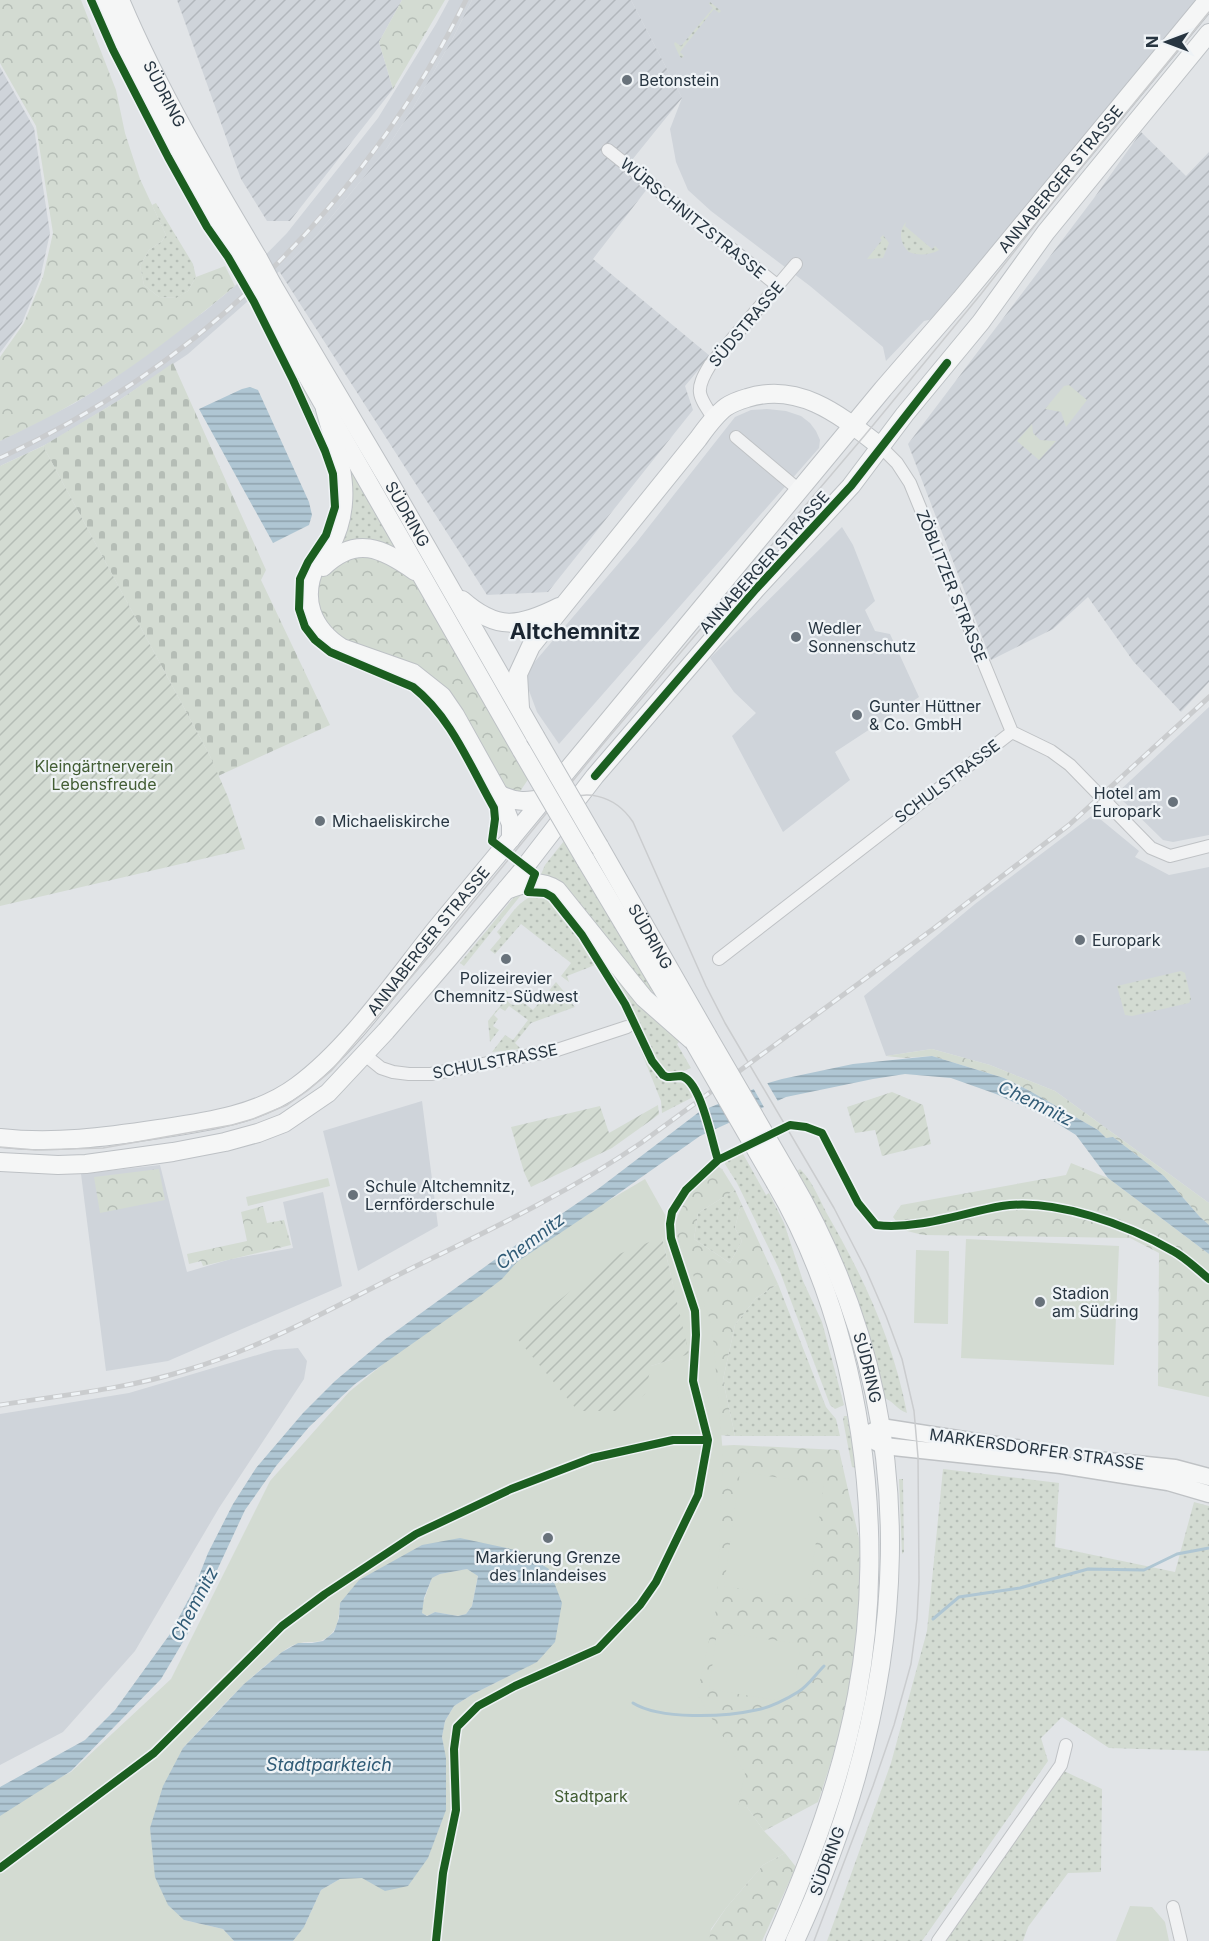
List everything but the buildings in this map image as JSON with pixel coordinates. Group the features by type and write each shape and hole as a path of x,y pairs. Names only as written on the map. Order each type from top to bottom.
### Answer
{"main road":[{"name":"SÜDRING","path":"103,0 167,130 252,264"},
{"name":"SÜDRING","path":"120,0 161,86 325,409 585,859 701,1038"},
{"name":"ANNABERGER STRASSE","path":"0,1137 48,1141 121,1135 231,1115 282,1096 308,1077 340,1046 852,425 966,293 1208,0"},
{"name":"ANNABERGER STRASSE","path":"0,1162 58,1165 105,1161 201,1147 258,1133 284,1123 313,1105 342,1079 506,890 571,806 638,726 756,589 851,486 981,322 1046,232 1209,33"},
{"name":"SÜDRING","path":"266,290 453,592 520,708 599,846 701,1038 783,1180 827,1246 852,1309 871,1374 867,1434 870,1546 867,1612 857,1694 845,1749 800,1884 776,1941"},
{"path":"520,708 518,674 531,646 725,408 761,394 786,393 826,407 881,447"},
{"path":"325,409 344,486 343,503 335,536 330,547 316,565 310,590 310,610 321,630 342,648 413,673 442,696 499,794 510,817 511,839"},
{"path":"312,580 322,567 339,554 354,548 373,548 391,555 420,575"},
{"path":"453,592 478,614 497,622 526,621 563,605"},
{"path":"450,626 479,654 491,659 513,657 531,646"},
{"path":"499,794 522,802 545,798"},
{"path":"506,890 532,882 542,883 557,890 644,998 701,1038"},
{"name":"SÜDRING","path":"795,1941 816,1894 862,1757 884,1641 890,1577 888,1481 884,1446 867,1434"},
{"name":"MARKERSDORFER STRASSE","path":"867,1434 1175,1468 1209,1477"},
{"name":"MARKERSDORFER STRASSE","path":"884,1446 1061,1465 1168,1482 1209,1494"}],"street":[{"name":"WÜRSCHNITZSTRASSE","path":"608,150 778,286"},
{"name":"SÜDSTRASSE","path":"714,419 702,399 700,381 796,264"},
{"path":"736,436 799,490"},
{"name":"ZÖBLITZER STRASSE","path":"881,447 897,463 910,483 1012,732"},
{"name":"SCHULSTRASSE","path":"719,958 1012,732 1051,751 1070,765 1151,848 1170,856 1209,846"},
{"name":"SCHULSTRASSE","path":"365,1054 381,1068 393,1072 431,1074 557,1050 627,1027"},
{"path":"938,1941 1061,1765 1066,1745"},
{"path":"1173,1907 1181,1941"}],"shaded area":[{"path":"177,0 402,0 379,42 393,89 290,221 267,221 241,179"},
{"path":"449,0 472,0 413,108 385,151 316,236 188,354 51,442 0,466 0,441 75,403 111,380 235,286 287,233 378,118"},
{"path":"472,0 631,0 682,98 632,160 654,180 593,259 710,356 685,386 693,410 548,592 487,595 279,271 316,236 385,151 413,108"},
{"path":"631,0 1208,0 943,317 924,321 886,361 883,347 810,286 711,211 688,190 676,162 670,129 682,98"},
{"path":"0,67 34,128 50,233 40,279 22,323 0,353"},
{"path":"1141,132 1186,176 1209,152 1209,682 1181,712 1133,661 1088,597 1053,629 991,660 908,444 1094,198"},
{"path":"751,410 786,411 801,416 816,431 820,440 819,448 559,744 537,712 528,688 528,676 532,665 636,543 735,417"},
{"path":"842,527 853,545 875,601 865,610 875,631 890,634 919,697 835,752 850,780 783,832 732,736 756,713 734,692 710,658"},
{"path":"1209,707 1209,835 1173,842 1163,840 1116,794"},
{"path":"1094,814 1139,851 1135,857 1169,875 1209,867 1209,1203 1055,1091 990,1065 932,1049 886,1056 864,996 975,904"},
{"path":"422,1101 438,1226 358,1271 323,1131"},
{"path":"160,1165 187,1272 231,1259 293,1248 283,1202 323,1192 342,1286 168,1361 106,1371 81,1174"},
{"path":"298,1348 307,1361 304,1379 219,1508 135,1651 63,1732 0,1765 0,1414 129,1393 274,1350"}],"green space":[{"path":"0,0 81,0 116,90 125,133 140,179 166,235 162,241 149,250 140,266 144,285 159,297 176,298 188,291 196,277 225,266 235,286 136,363 95,391 0,441 0,357 24,323 43,277 53,233 36,126 0,63"},
{"path":"402,0 445,0 393,89 379,42"},
{"path":"710,2 721,11 719,13 714,9 680,52 684,56 680,57 675,42 681,46 713,8"},
{"path":"133,82 218,237 210,227 131,83"},
{"path":"156,203 193,264 196,277 188,291 177,298 159,297 144,285 140,266 149,250 162,241 166,235 152,205"},
{"path":"906,222 905,226 932,249 935,246 939,250 924,254 909,252 901,237"},
{"path":"883,235 889,243 883,258 867,259 882,240 880,238"},
{"path":"276,336 295,369 325,439 339,486 337,499 332,463 277,343"},
{"path":"173,363 266,570 261,580 330,725 218,776 210,756 43,446 121,399"},
{"path":"1069,385 1087,400 1066,427 1061,412 1045,409 1064,386"},
{"path":"325,409 420,575 316,565 341,518"},
{"path":"1032,424 1033,433 1040,440 1056,441 1039,460 1017,441"},
{"name":"Kleingärtnerverein Lebensfreude","path":"43,446 210,756 228,797 245,849 0,906 0,466"},
{"path":"337,500 331,535 410,679 438,700 504,814 496,813 496,807 446,719 424,692 409,682 326,648 307,627 300,606 300,585 303,576 326,541"},
{"path":"354,548 420,575 529,778 517,796 508,799 442,696 342,648 313,617 322,567"},
{"path":"564,841 654,991 649,991 539,879 545,865"},
{"path":"525,890 464,966 460,963 514,897"},
{"path":"538,895 555,905 563,914 595,965 567,976 569,982 561,976 571,963 521,924 495,954 490,950 501,937 497,932 515,909 532,896"},
{"path":"593,945 680,1041 677,1044 691,1068 674,1075 663,1072 628,1001"},
{"path":"1181,971 1185,973 1191,999 1189,1003 1132,1016 1125,1015 1117,986"},
{"path":"556,982 566,994 563,996 565,1002 569,1000 575,1007 531,1023 515,1043 521,1049 492,1052 505,1035 513,1040 528,1020 509,1006 505,1011 500,1008 494,1015 498,1019 493,1026 499,1030 490,1042 488,1021 504,1001 506,990 507,1000 511,1004 524,1003 533,1010"},
{"path":"639,1046 661,1078 669,1082 685,1083 695,1096 662,1113 661,1101"},
{"path":"932,1049 990,1065 1055,1091 1209,1203 1209,1225 1164,1176 1113,1137 1106,1138 1098,1130 1030,1091 1004,1078 932,1056 904,1058 886,1056"},
{"path":"892,1092 923,1105 931,1144 882,1156 875,1130 855,1133 847,1107"},
{"path":"658,1105 659,1114 612,1148 531,1187 524,1172 511,1127 600,1106 609,1133"},
{"path":"742,1152 766,1195 769,1193 784,1223 803,1281 822,1322 844,1405 835,1409 830,1405 779,1269 737,1183 725,1164 726,1160"},
{"path":"1071,1163 1108,1178 1209,1254 1209,1397 1158,1386 1159,1253 1130,1238 923,1235 903,1230 893,1217 901,1205 1066,1175"},
{"path":"717,1166 722,1169 735,1190 698,1213 694,1239 730,1263 742,1241 735,1228 741,1203 778,1284 756,1298 735,1325 723,1380 735,1436 672,1433 674,1226 691,1192"},
{"path":"159,1169 165,1200 100,1213 94,1177"},
{"path":"800,1169 814,1189 875,1309 894,1360 907,1413 883,1398 794,1173"},
{"path":"328,1178 330,1186 248,1206 246,1197"},
{"name":"Stadtpark","path":"645,1179 682,1245 712,1325 723,1455 717,1605 697,1694 745,1773 738,1808 747,1807 764,1831 785,1853 763,1865 711,1929 709,1941 293,1941 304,1927 321,1890 340,1879 362,1878 385,1891 446,1810 446,1758 442,1737 445,1721 454,1706 537,1662 460,1538 340,1603 337,1624 331,1634 318,1642 295,1645 281,1653 242,1687 183,1748 184,1920 223,1929 234,1941 0,1941 0,1808 71,1772 171,1679 270,1481 349,1392 515,1256","holes":["662,1237 689,1354 651,1366"]},
{"path":"735,1190 741,1203 735,1228 742,1241 730,1263 694,1239 698,1213"},
{"path":"263,1206 267,1223 284,1220 291,1245 203,1266 201,1261 189,1264 187,1254 247,1241 241,1212"},
{"path":"662,1237 689,1354 651,1366 645,1394 624,1411 578,1411 515,1336 614,1256"},
{"name":"Stadion am Südring","path":"966,1239 1119,1246 1114,1365 961,1358"},
{"path":"916,1250 949,1251 948,1324 914,1323"},
{"path":"778,1284 826,1407 836,1419 840,1436 735,1436 723,1380 735,1325 756,1298"},
{"path":"844,1416 847,1416 857,1468 852,1467"},
{"path":"734,1445 839,1450 861,1547 860,1612 844,1722 818,1802 764,1831 747,1807 293,1941 562,1603 554,1581 680,1448"},
{"path":"943,1469 1059,1483 1055,1547 1175,1572 1194,1502 1209,1506 1209,1751 1109,1748 1062,1717 1041,1738 1048,1761 922,1941 827,1941 891,1763 927,1631"},
{"path":"740,1472 824,1484 808,1599 724,1586"},
{"path":"899,1479 903,1479 904,1552 902,1554"},
{"path":"467,1569 478,1575 472,1606 466,1614 458,1616 435,1612 427,1616 422,1613 421,1608 432,1578 440,1574"},
{"path":"717,1632 801,1644 793,1703 709,1689"},
{"path":"1064,1771 1102,1789 1101,1872 1068,1873 1028,1927 1023,1941 945,1941"},
{"path":"785,1853 796,1867 762,1941 704,1941 726,1908 763,1865"},
{"path":"1130,1906 1152,1907 1165,1922 1169,1941 1116,1941"}],"water":[{"path":"250,387 258,390 309,502 312,515 309,525 273,543 199,409"},
{"name":"Chemnitz","path":"932,1056 1004,1078 1098,1130 1106,1138 1113,1137 1164,1176 1209,1225 1209,1254 1108,1178 1076,1135 1047,1117 996,1094 951,1078 905,1074 786,1097 700,1136 517,1262 502,1279 480,1296 355,1384 309,1427 276,1466 245,1510 187,1635 161,1679 71,1771 0,1816 0,1787 85,1740 115,1710 170,1634 193,1591 208,1553 233,1504 256,1468 303,1413 335,1381 384,1340 497,1258 598,1189 699,1112 782,1079 853,1064"},
{"name":"Stadtparkteich","path":"460,1538 520,1551 549,1569 562,1603 555,1642 537,1662 454,1706 445,1721 442,1737 446,1758 446,1810 428,1858 408,1886 385,1891 362,1878 340,1879 321,1890 304,1927 293,1941 234,1941 223,1929 184,1920 168,1905 155,1877 150,1828 163,1786 183,1748 244,1684 282,1652 298,1643 323,1641 334,1632 339,1618 340,1603 359,1580 422,1545","holes":["467,1569 478,1576 472,1606 466,1614 458,1616 435,1612 427,1616 422,1613 424,1598 432,1578 440,1574"]}],"pier":[{"path":"766,1081 779,1103 765,1109 752,1086"},
{"path":"707,1108 713,1133 706,1136 699,1110"}],"waterway":[{"path":"933,1619 959,1597 1020,1588 1088,1569 1144,1570 1177,1554 1209,1548"},
{"path":"633,1703 676,1715 728,1714 756,1710 778,1703 798,1692 824,1666"}],"tram line":[{"path":"0,1147 35,1150 103,1148 232,1125 287,1105 331,1071 436,948 603,744 865,435 1209,12"},
{"path":"556,806 577,796 598,796 617,805 633,822 706,986 725,1023 834,1208 866,1270 902,1359 914,1411 918,1457 919,1581 911,1664 894,1725 873,1786 814,1941"}],"railway":[{"path":"0,458 74,420 145,375 211,325 272,269 329,208 380,142 426,73 466,0"},
{"path":"0,1405 94,1391 164,1377 242,1351 491,1229 583,1180 641,1143 933,929 1069,825 1209,697"}],"cycle path":[{"path":"91,0 113,50 168,157 207,227 228,257 254,302 293,380 333,474 335,507 326,535 300,579 299,609 305,627 315,640 330,652 413,687 449,727 494,808 492,841 535,874 528,892 545,893 552,897 582,935 625,1004 652,1061 663,1075 681,1076 688,1080 694,1088 705,1113 718,1160"},
{"path":"595,776 756,589 851,486 947,363"},
{"path":"436,1941 443,1873 456,1810 454,1749 457,1727 478,1706 515,1686 598,1649 640,1605 656,1582 698,1495 708,1440 693,1381 695,1311 671,1238 670,1224 672,1212 686,1190 718,1160 790,1125 806,1127 822,1133 858,1203 876,1225 924,1223 1002,1206 1045,1206 1090,1216 1135,1232 1178,1254 1209,1279"},
{"path":"0,1868 154,1753 282,1626 325,1594 416,1534 511,1489 592,1458 673,1440 708,1440"}],"place":[{"name":"Betonstein","path":"627,80"},
{"name":"Wedler Sonnenschutz","path":"796,637"},
{"name":"Gunter Hüttner & Co. GmbH","path":"857,715"},
{"name":"Hotel am Europark","path":"1173,802"},
{"name":"Michaeliskirche","path":"320,821"},
{"name":"Europark","path":"1080,940"},
{"name":"Polizeirevier Chemnitz-Südwest","path":"506,959"},
{"name":"Schule Altchemnitz, Lernförderschule","path":"353,1195"},
{"name":"Stadion am Südring","path":"1040,1302"},
{"name":"Markierung Grenze des Inlandeises","path":"548,1538"}],"district":[{"name":"Altchemnitz","path":"575,631"}]}
